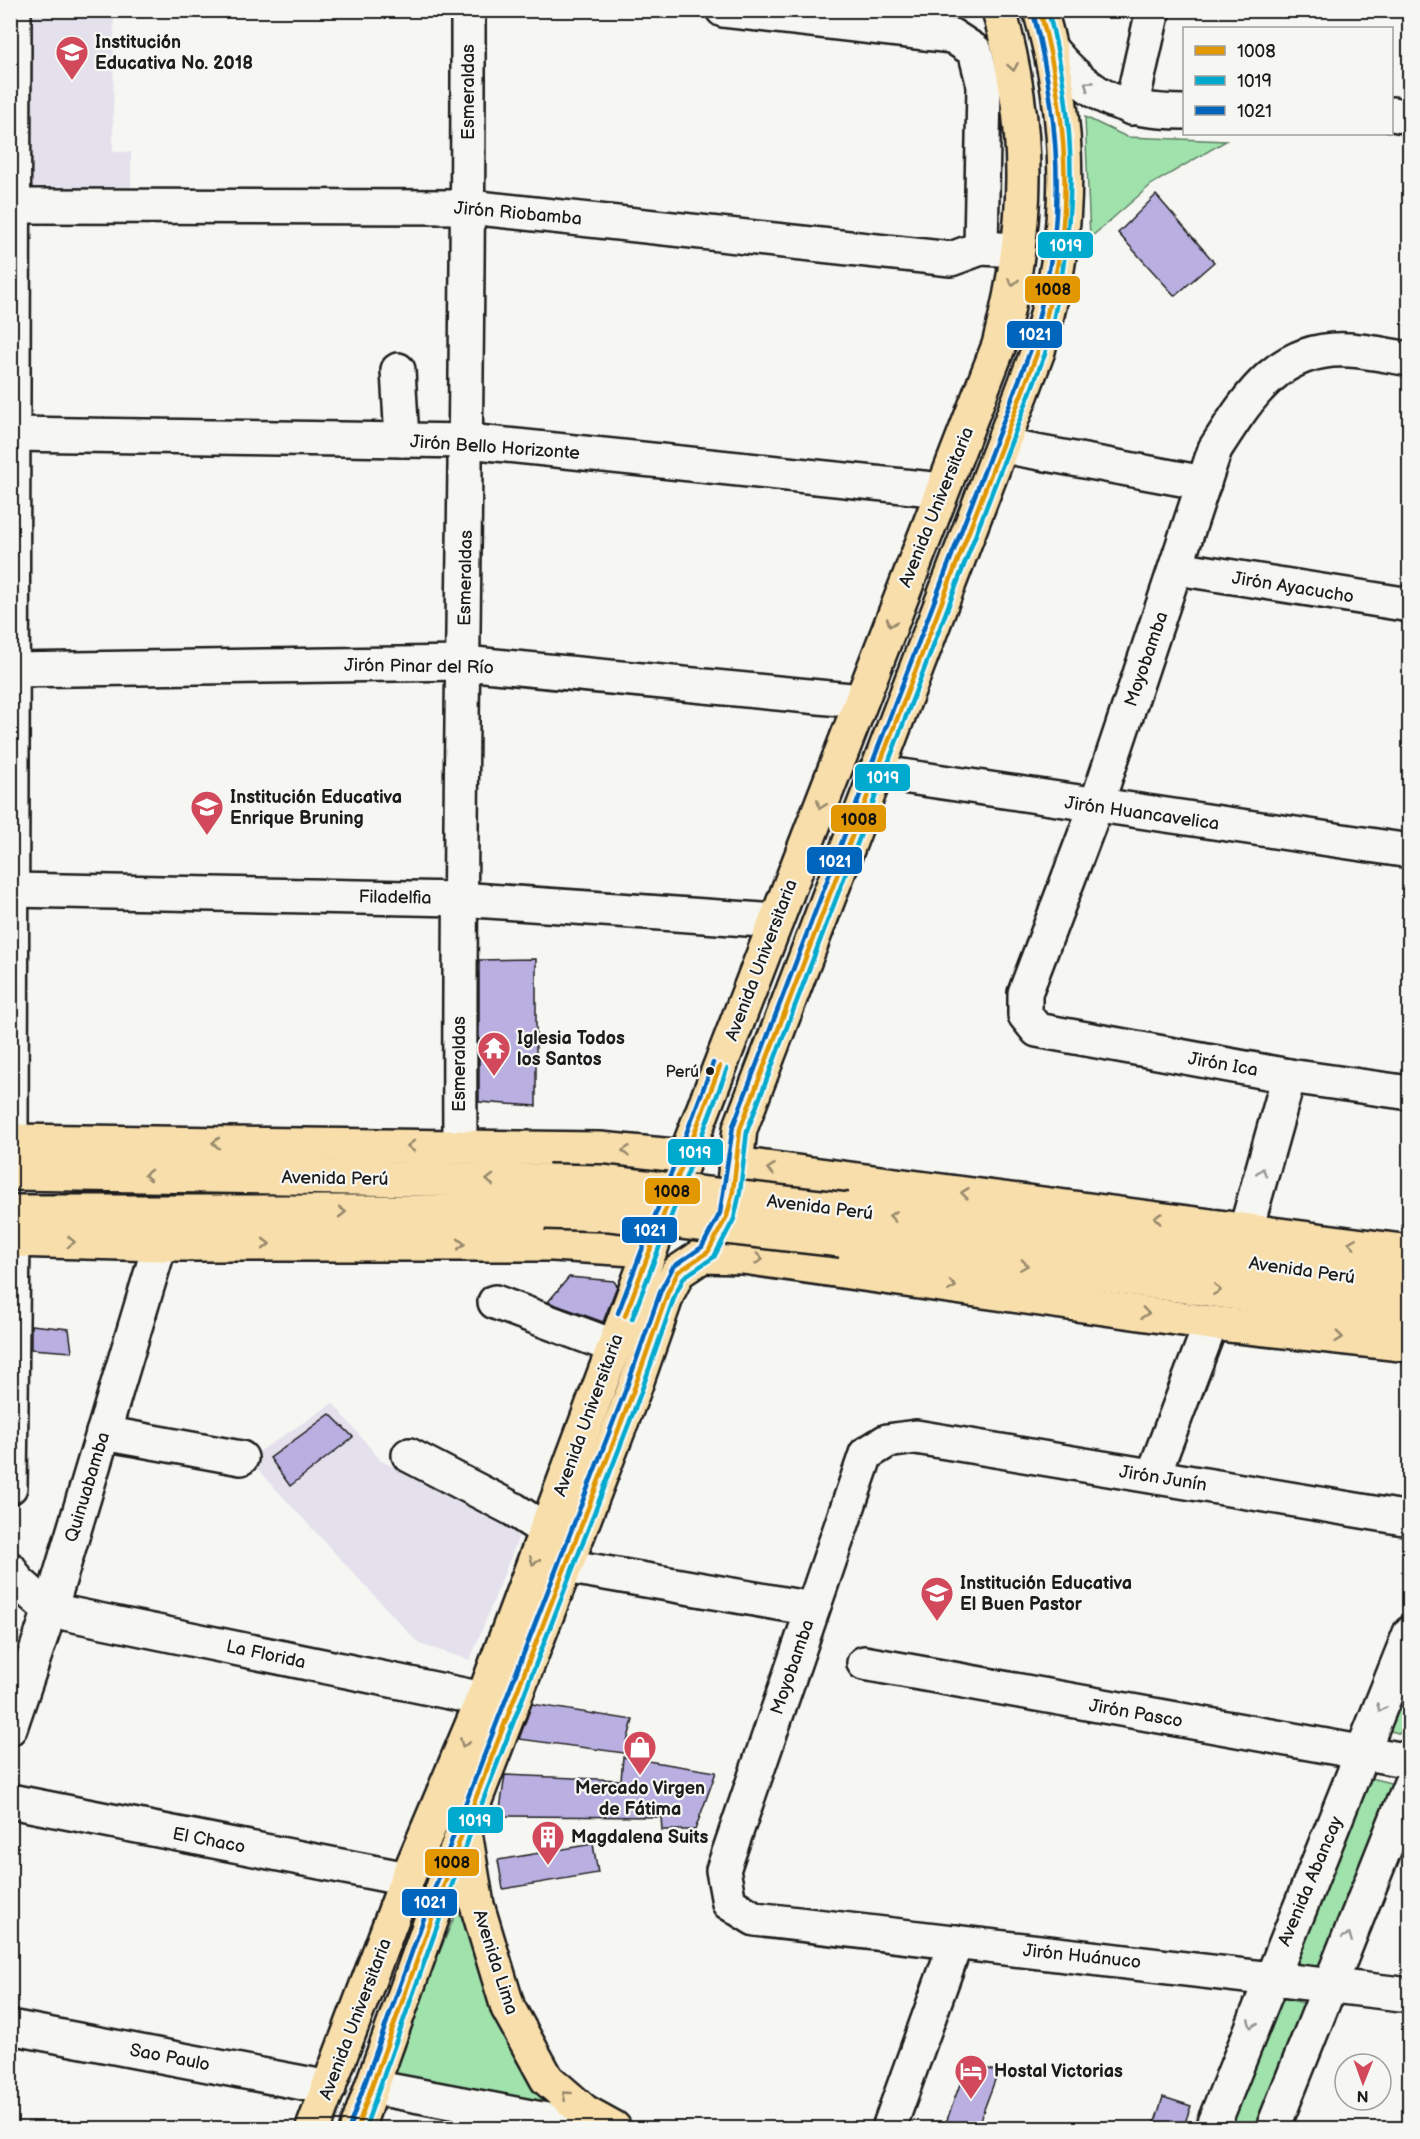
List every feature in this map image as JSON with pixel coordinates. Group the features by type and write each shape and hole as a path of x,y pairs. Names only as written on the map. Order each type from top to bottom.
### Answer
{"main road":[{"name":"Avenida Universitaria","path":"313,2128 407,1879 483,1699 685,1157 999,345 1011,300 1018,250 1023,203 1023,135 1013,64 999,10"},
{"name":"Avenida Universitaria","path":"357,2128 465,1826 633,1392 668,1292 678,1272 701,1256 714,1243 727,1216 733,1191 740,1129 875,771 1038,351 1056,274 1064,202 1064,133 1052,51 1040,10"},
{"name":"Avenida Perú","path":"11,1141 600,1149 685,1157"},
{"name":"Avenida Perú","path":"735,1164 1410,1252"},
{"name":"Avenida Perú","path":"10,1173 546,1197"},
{"name":"Avenida Perú","path":"11,1231 546,1197 601,1182 844,1225 1410,1316"},
{"name":"Avenida Perú","path":"844,1225 1410,1284"},
{"path":"11,1231 160,1245 553,1244 650,1250"},
{"path":"701,1256 743,1257 1211,1323 1410,1345"},
{"name":"Avenida Lima","path":"465,1826 477,1905 508,2008 548,2079 585,2112 614,2128"}],"street":[{"path":"11,1141 14,10"},
{"name":"Esmeraldas","path":"460,1146 459,899 468,441 468,10"},
{"path":"723,10 952,36 975,51 984,86 981,248"},
{"path":"1131,108 1152,10"},
{"path":"1052,51 1091,88 1131,108 1183,112"},
{"path":"1393,114 1410,117"},
{"name":"Jirón Riobamba","path":"14,206 469,207 951,259 981,248 1018,250"},
{"name":"Moyobamba","path":"1036,1030 1025,1015 1025,993 1096,806 1215,449 1249,396 1276,370 1308,354 1348,350 1410,359"},
{"path":"398,370 402,440"},
{"name":"Jirón Bello Horizonte","path":"12,434 468,441 942,490"},
{"path":"1002,446 1204,483"},
{"name":"Jirón Ayacucho","path":"1177,568 1410,605"},
{"name":"Jirón Pinar del Río","path":"12,670 464,663 861,701"},
{"name":"Jirón Huancavelica","path":"875,771 1096,806 1410,851"},
{"name":"Filadelfia","path":"12,890 459,899 776,921"},
{"name":"Jirón Ica","path":"1036,1030 1289,1076 1410,1093"},
{"path":"1246,1229 1289,1076"},
{"path":"10,1487 11,1231"},
{"name":"Quinuabamba","path":"10,1728 50,1610 160,1245"},
{"path":"495,1302 613,1346"},
{"path":"1153,1476 1211,1323"},
{"path":"103,1433 241,1458"},
{"name":"Moyobamba","path":"755,1919 729,1903 723,1869 866,1454 887,1441 916,1437"},
{"name":"Jirón Junín","path":"916,1437 1410,1519"},
{"path":"409,1455 513,1509 545,1530"},
{"path":"565,1566 812,1609"},
{"path":"10,1569 17,1581 50,1610"},
{"name":"La Florida","path":"50,1610 483,1699"},
{"name":"Avenida Abancay","path":"1212,2128 1270,1977 1364,1754 1410,1634"},
{"name":"Jirón Pasco","path":"864,1663 1410,1761"},
{"path":"1273,2128 1328,1985 1410,1785"},
{"name":"El Chaco","path":"10,1801 407,1879"},
{"name":"Jirón Huánuco","path":"755,1919 1410,1995"},
{"path":"889,2128 956,1942"},
{"name":"Sao Paulo","path":"10,2027 329,2088"},
{"path":"372,2087 547,2124 589,2128"}],"shaded area":[{"name":"Institución Educativa No. 2018","path":"31,11 114,11 113,152 131,152 131,189 29,188"},
{"path":"333,1403 381,1461 523,1526 470,1660 419,1644 248,1459"}],"green space":[{"path":"1085,117 1127,137 1226,141 1152,184 1090,238"},
{"path":"1409,1674 1409,1736 1387,1730"},
{"path":"1362,1776 1403,1786 1322,1974 1293,1970"},
{"path":"458,1908 489,1990 557,2106 394,2080 390,2070"},
{"path":"1281,1998 1308,2004 1259,2128 1226,2128"}],"building":[{"path":"1156,195 1214,262 1175,296 1118,233"},
{"path":"536,959 536,1106 479,1102 479,960"},
{"path":"569,1277 614,1281 617,1286 603,1322 548,1302"},
{"path":"31,1325 69,1329 72,1352 31,1349"},
{"path":"330,1414 353,1437 290,1486 270,1458"},
{"path":"532,1704 633,1720 624,1753 519,1739"},
{"path":"623,1757 716,1772 695,1830 662,1830 661,1817 499,1816 505,1775 621,1780"},
{"name":"Magdalena Suits","path":"593,1844 598,1873 503,1889 498,1860"},
{"name":"Hostal Victorias","path":"968,2062 998,2072 977,2128 944,2128"},
{"path":"1163,2097 1191,2106 1183,2128 1153,2128"}],"transit line":[{"name":"1008","path":"357,2128 465,1826 633,1392 668,1292 678,1272 708,1252 727,1216 733,1191 740,1129 1038,351 1059,257 1065,184 1058,96 1040,10"},
{"name":"1019","path":"365,2128 472,1829 640,1395 675,1295 684,1277 714,1257 734,1219 740,1192 747,1131 1045,354 1063,266 1070,182 1070,141 1066,99 1048,10"},
{"name":"1021","path":"350,2125 458,1823 626,1389 661,1290 673,1267 702,1247 720,1213 733,1126 1031,349 1052,254 1057,182 1054,125 1033,12"},
{"name":"1021","path":"618,1313 713,1063"},
{"name":"1008","path":"625,1316 720,1066"},
{"name":"1019","path":"632,1319 727,1069"}],"place":[{"name":"Institución Educativa No. 2018","path":"72,81"},
{"name":"Institución Educativa Enrique Bruning","path":"207,836"},
{"name":"Perú","path":"710,1071"},
{"name":"Iglesia Todos los Santos","path":"494,1077"},
{"name":"Institución Educativa El Buen Pastor","path":"937,1622"},
{"name":"Mercado Virgen de Fátima","path":"640,1776"},
{"name":"Magdalena Suits","path":"548,1866"},
{"name":"Hostal Victorias","path":"971,2100"}]}
